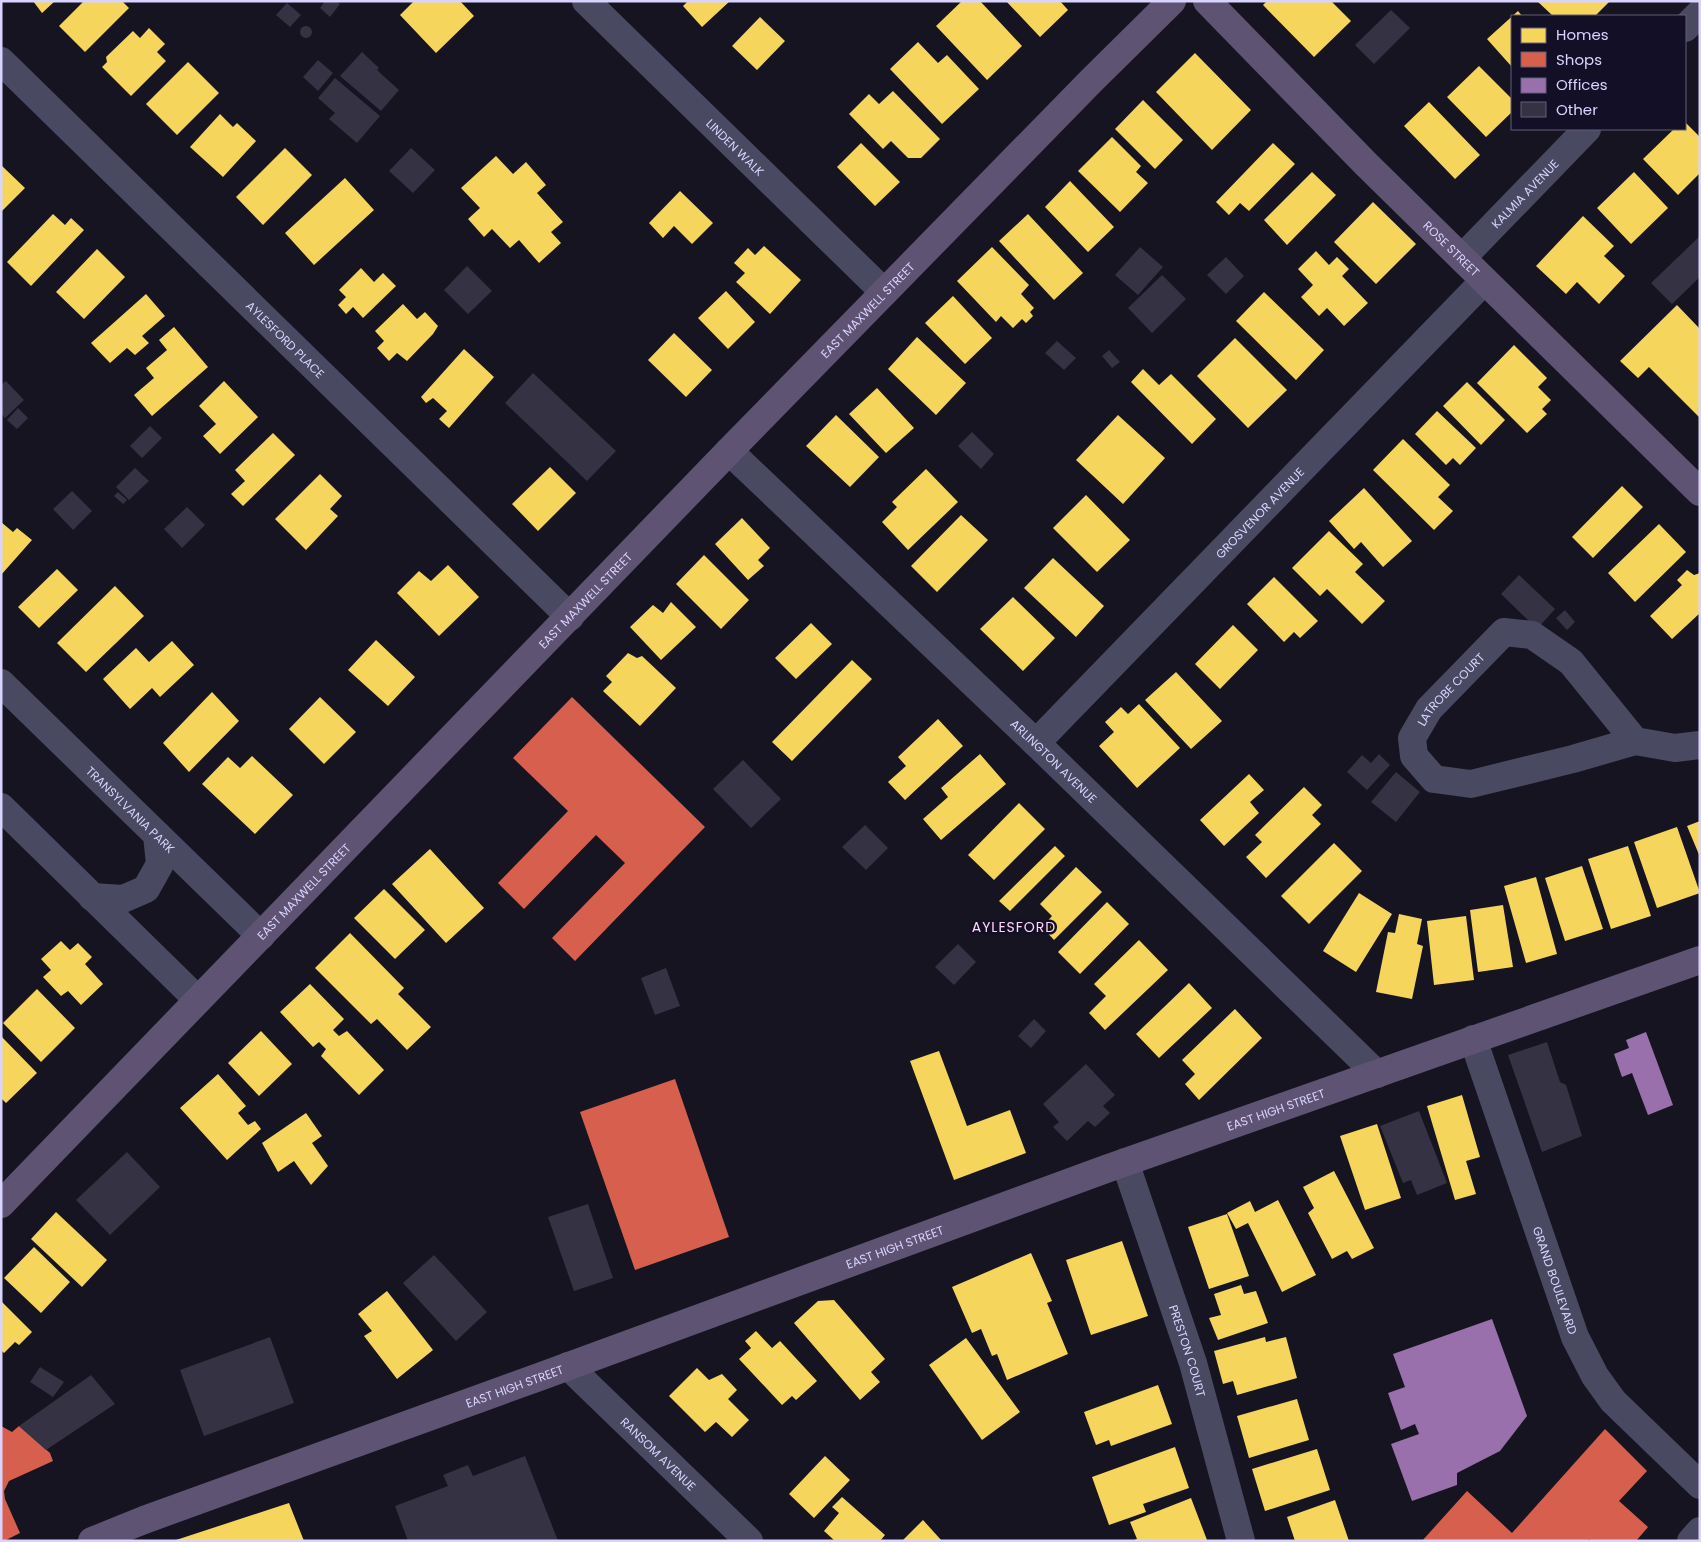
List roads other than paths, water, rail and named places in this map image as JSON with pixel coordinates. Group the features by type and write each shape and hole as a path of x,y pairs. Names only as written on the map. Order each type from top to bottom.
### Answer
{"main road":[{"name":"EAST MAXWELL STREET","path":"1,1204 729,451 1172,1"},
{"name":"ROSE STREET","path":"1207,1 1366,164 1700,492"},
{"name":"EAST HIGH STREET","path":"92,1541 144,1520 1125,1162 1700,960"}],"street":[{"name":"LINDEN WALK","path":"586,1 884,292"},
{"path":"1686,27 1700,13"},
{"name":"AYLESFORD PLACE","path":"1,61 570,617"},
{"name":"KALMIA AVENUE","path":"1462,258 1586,130"},
{"name":"GROSVENOR AVENUE","path":"1036,743 1484,281"},
{"name":"ARLINGTON AVENUE","path":"729,451 1036,743 1377,1074"},
{"name":"LATROBE COURT","path":"1635,741 1571,662 1532,635 1504,632 1429,709 1412,738 1414,756 1434,779 1471,784 1573,759 1635,741 1675,748 1700,745"},
{"name":"TRANSYLVANIA PARK","path":"1,682 261,936"},
{"path":"1,807 198,1000"},
{"path":"92,897 123,899 146,889 160,864 157,835"},
{"name":"GRAND BOULEVARD","path":"1473,1039 1575,1337 1595,1376 1613,1401 1700,1485"},
{"name":"PRESTON COURT","path":"1125,1162 1193,1363 1241,1541"},
{"name":"RANSOM AVENUE","path":"568,1366 748,1541"},
{"path":"1691,1541 1700,1531"}],"district":[{"name":"AYLESFORD","path":"1014,927"}]}
